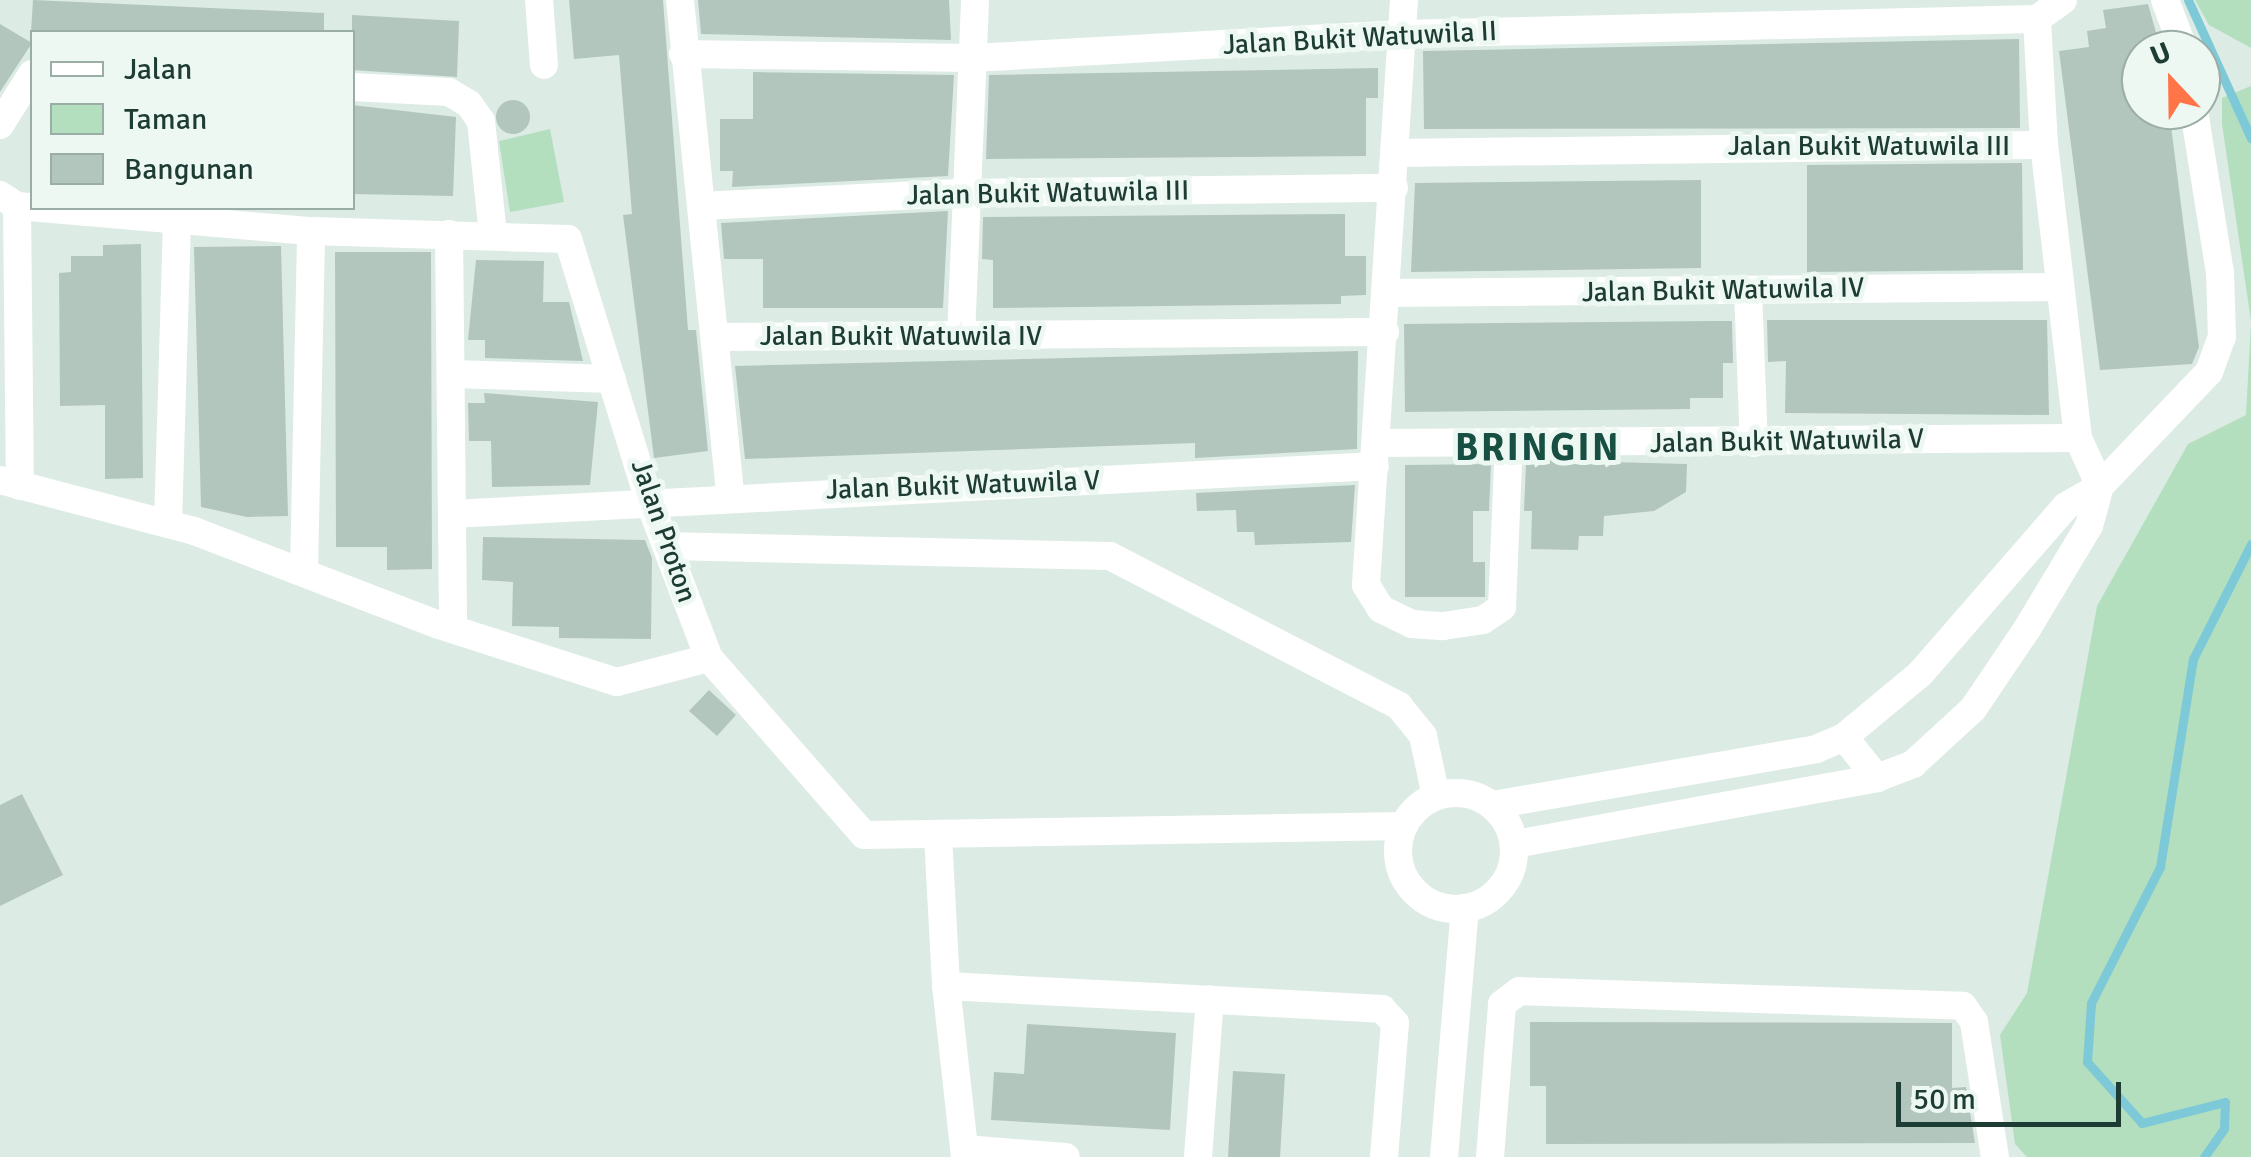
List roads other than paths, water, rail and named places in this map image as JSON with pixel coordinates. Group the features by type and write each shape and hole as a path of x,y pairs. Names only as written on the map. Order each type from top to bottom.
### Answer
{"street":[{"path":"539,0 544,66"},
{"path":"680,0 730,494"},
{"path":"961,336 963,192 975,0"},
{"path":"1404,0 1388,293 1366,585 1396,618 1443,626 1490,618 1506,602 1508,442"},
{"path":"1515,844 1877,778 1943,744 1974,710 2090,526 2100,486 2078,438 2044,145 2037,19 2064,0"},
{"path":"2165,0 2176,30"},
{"name":"Jalan Bukit Watuwila II","path":"683,54 973,58 1402,34 2037,19"},
{"path":"0,125 30,77"},
{"path":"355,87 450,92 470,104 481,120 493,235"},
{"path":"1493,806 1776,760 1844,737 1920,674 2066,506 2100,486 2209,372 2222,337 2196,130"},
{"name":"Jalan Bukit Watuwila III","path":"1394,153 2044,145"},
{"name":"Jalan Bukit Watuwila III","path":"702,206 963,192 1394,188"},
{"path":"9,215 10,483 168,524 453,629 617,682 709,658"},
{"name":"Jalan Proton","path":"9,215 176,220 310,232 568,239 649,501 709,658 853,828 878,838 1404,826"},
{"path":"168,524 176,220"},
{"path":"304,572 310,232"},
{"path":"450,234 453,629"},
{"name":"Jalan Bukit Watuwila IV","path":"1388,293 2058,287"},
{"path":"1748,290 1754,443"},
{"name":"Jalan Bukit Watuwila IV","path":"716,338 1385,332"},
{"path":"450,374 612,379"},
{"name":"Jalan Bukit Watuwila V","path":"452,514 1376,455 1508,442 2078,438"},
{"path":"667,546 1110,556 1399,706 1423,736 1436,796"},
{"path":"1844,737 1877,778"},
{"path":"1466,793 1493,806 1515,844 1497,892 1465,908 1437,906 1414,891 1400,867 1404,826 1436,796 1466,793"},
{"path":"938,836 946,986 965,1153 1066,1157"},
{"path":"1444,1157 1465,908"},
{"path":"946,986 1210,999 1391,1015 1384,1157"},
{"path":"1490,1157 1505,997 1519,990 1944,1002 1962,1006 1974,1022 1995,1157"},
{"path":"1198,1157 1210,999"}],"waterway":[{"path":"2188,0 2251,138"},
{"path":"2204,1157 2224,1128 2225,1102 2142,1123 2087,1062 2091,1003 2160,867 2193,659 2251,544"}],"district":[{"name":"BRINGIN","path":"1538,448"}]}
